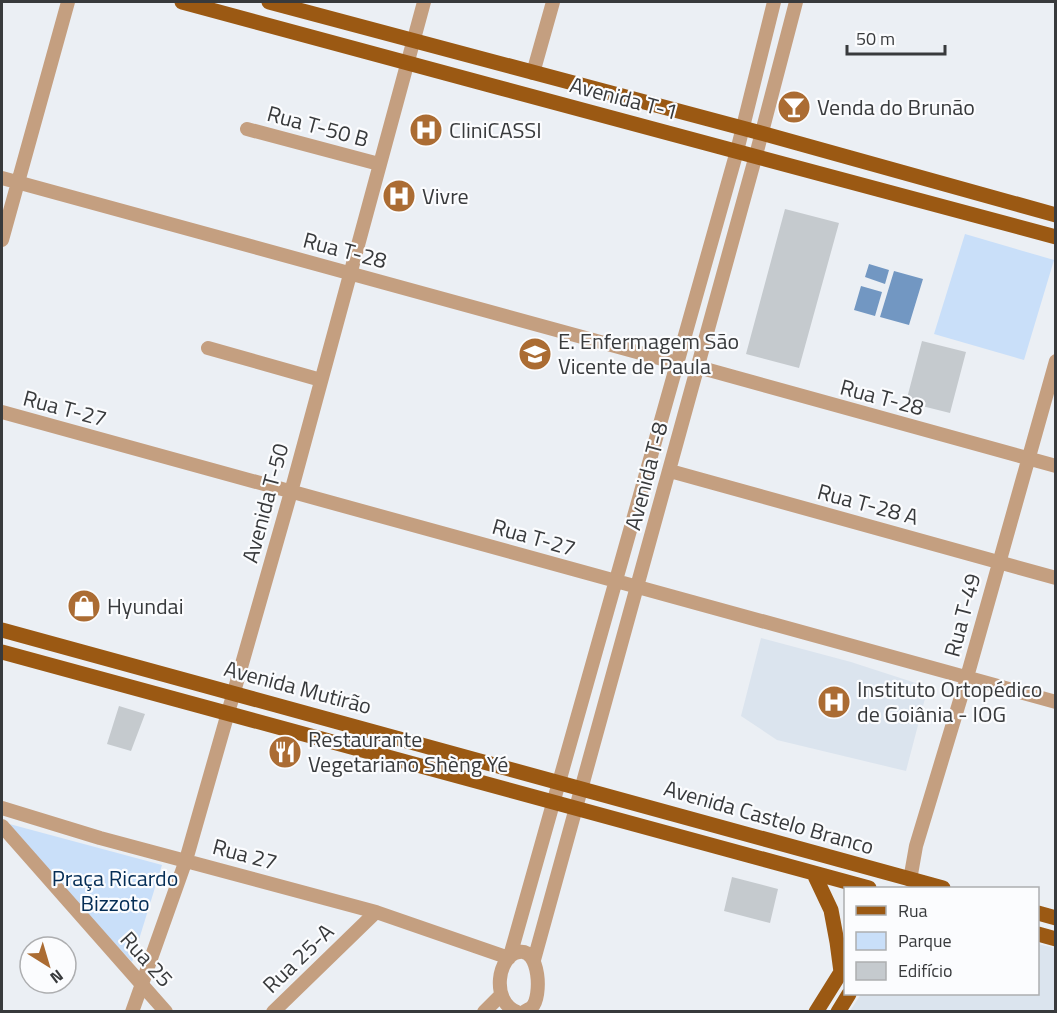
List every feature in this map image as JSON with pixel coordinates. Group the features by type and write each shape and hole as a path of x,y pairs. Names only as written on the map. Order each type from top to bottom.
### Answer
{"main road":[{"name":"Avenida T-1","path":"182,2 1056,237"},
{"name":"Avenida T-1","path":"269,2 761,133 1056,215"},
{"name":"Avenida Mutirão","path":"2,630 583,789"},
{"name":"Avenida Mutirão","path":"2,652 577,809"},
{"name":"Avenida Castelo Branco","path":"583,789 901,883 935,887"},
{"name":"Avenida Castelo Branco","path":"577,809 865,887"},
{"path":"814,874 831,910 843,968 816,1011"},
{"path":"1039,913 1056,918"},
{"path":"1039,934 1056,939"},
{"path":"838,1011 848,995"}],"street":[{"path":"2,240 68,2"},
{"name":"Avenida T-50","path":"132,1011 143,986 186,860 291,492 424,2"},
{"path":"533,73 553,2"},
{"name":"Avenida T-8","path":"510,957 737,151 774,2"},
{"name":"Avenida T-8","path":"534,960 670,471 796,2"},
{"name":"Rua T-50 B","path":"247,129 379,164"},
{"name":"Rua T-28","path":"2,178 677,363"},
{"path":"208,348 321,380"},
{"name":"Rua T-49","path":"901,883 916,846 967,677 1056,361"},
{"name":"Rua T-28","path":"698,368 1056,466"},
{"name":"Rua T-27","path":"2,412 1056,702"},
{"name":"Rua T-28 A","path":"670,471 1056,579"},
{"name":"Rua 27","path":"2,808 100,838 376,912 510,957"},
{"name":"Rua 25","path":"2,826 166,1011"},
{"name":"Rua 25-A","path":"353,934 356,907"},
{"name":"Rua 25-A","path":"273,1011 376,912"},
{"path":"477,946 501,975"},
{"path":"523,951 530,954 534,960 539,1005 515,1011 505,1004 501,995 501,975 510,957 517,952 523,951"},
{"path":"484,1011 501,995"}],"shaded area":[{"name":"Instituto Ortopédico de Goiânia - IOG","path":"761,638 851,662 928,687 906,771 777,740 741,716"},
{"path":"1039,944 1055,948 1055,1011 850,1011 860,995 1039,995"}],"green space":[{"path":"965,234 1054,260 1024,360 934,334"},
{"name":"Praça Ricardo Bizzoto","path":"2,822 162,865 132,962 2,824"}],"water":[{"path":"869,264 889,270 885,284 865,277"},
{"path":"894,271 923,279 909,325 880,317"},
{"path":"861,286 882,292 875,316 854,310"}],"building":[{"path":"785,209 839,223 799,368 746,354"},
{"path":"922,341 966,352 950,413 906,402"},
{"path":"119,706 145,714 131,751 107,744"},
{"path":"732,877 778,889 770,923 724,911"}],"place":[{"name":"Venda do Brunão","path":"794,107"},
{"name":"CliniCASSI","path":"426,130"},
{"name":"Vivre","path":"399,196"},
{"name":"E. Enfermagem São Vicente de Paula","path":"535,354"},
{"name":"Hyundai","path":"84,606"},
{"name":"Instituto Ortopédico de Goiânia - IOG","path":"834,702"},
{"name":"Restaurante Vegetariano Shèng Yé","path":"285,752"}]}
